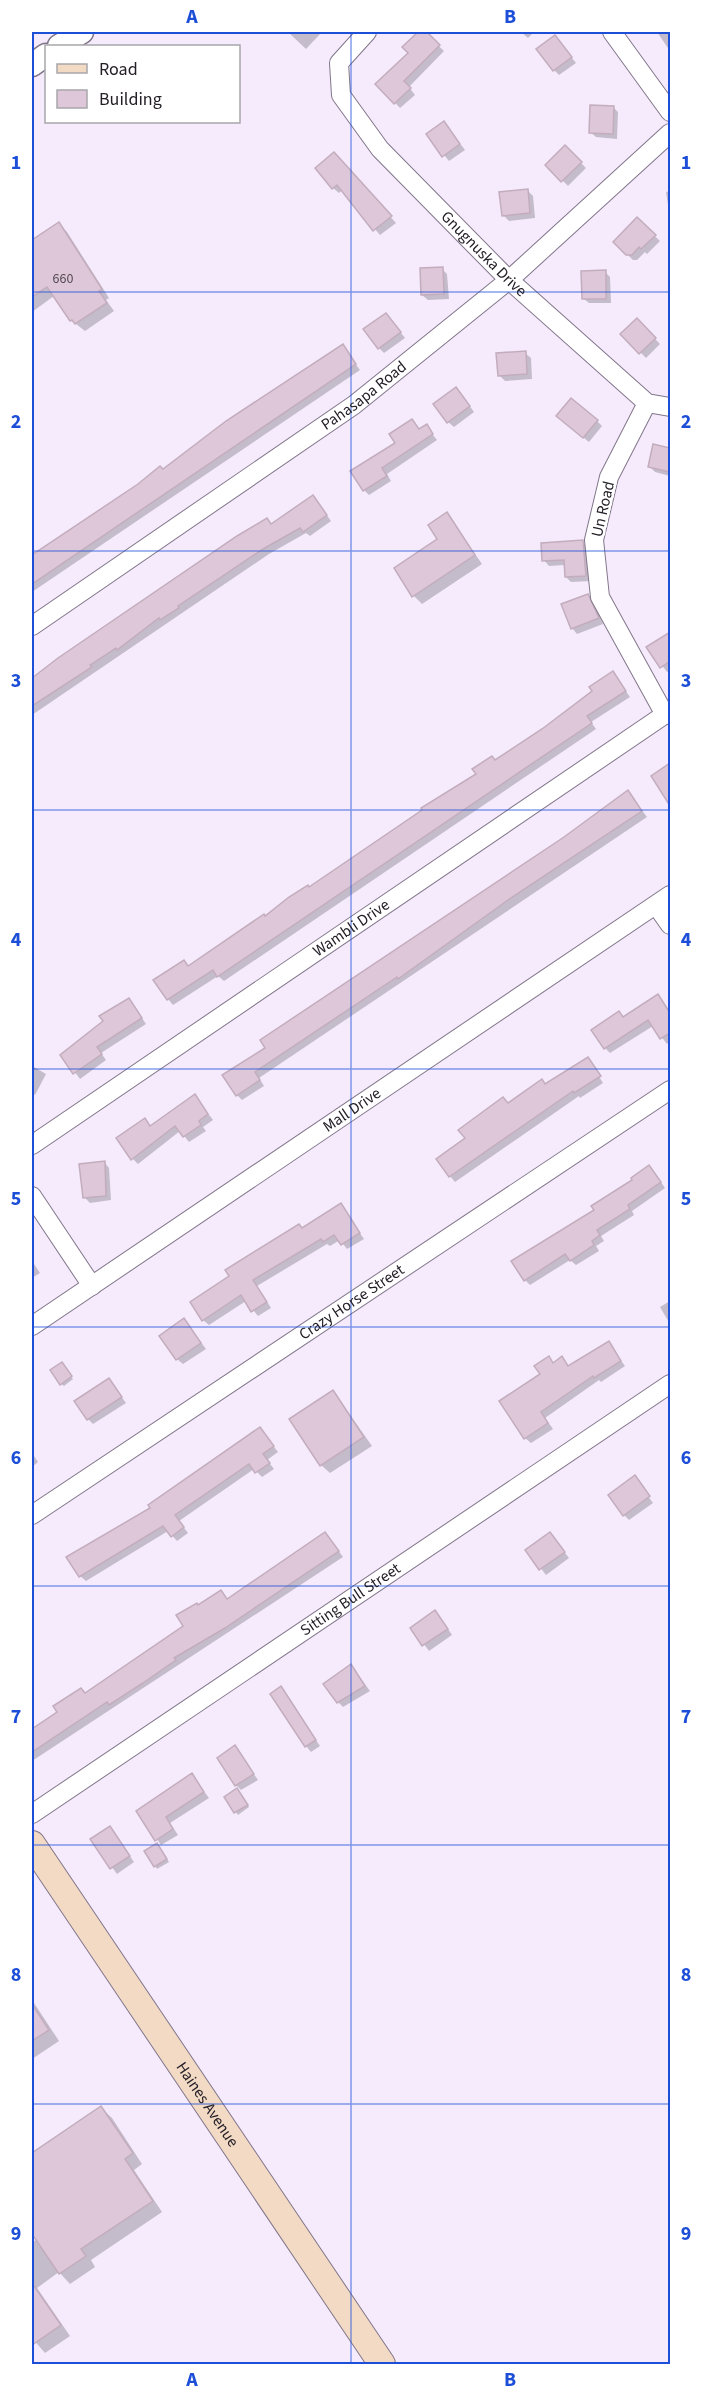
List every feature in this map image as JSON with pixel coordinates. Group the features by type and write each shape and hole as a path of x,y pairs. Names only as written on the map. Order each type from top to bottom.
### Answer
{"main road":[{"name":"Haines Avenue","path":"32,1844 382,2364"}],"street":[{"path":"61,45 82,32"},
{"name":"Gnugnuska Drive","path":"367,32 339,63 341,94 380,149 509,280 647,403"},
{"path":"612,32 670,112"},
{"path":"32,65 45,56"},
{"name":"Pahasapa Road","path":"32,626 354,405 509,280 670,133"},
{"path":"647,403 670,407"},
{"name":"Un Road","path":"647,403 609,477 594,540 600,597 668,713"},
{"name":"Wambli Drive","path":"32,1145 668,713"},
{"path":"663,900 670,925"},
{"name":"Mall Drive","path":"32,1326 663,900"},
{"name":"Crazy Horse Street","path":"32,1515 670,1090"},
{"path":"32,1196 92,1286"},
{"name":"Sitting Bull Street","path":"32,1814 670,1384"}],"building":[{"path":"418,32 427,32 440,45 404,81 411,88 394,104 375,84 408,53 402,47"},
{"path":"555,35 572,57 553,71 536,49"},
{"path":"590,105 614,106 613,134 589,133"},
{"path":"444,121 460,144 442,157 426,134"},
{"path":"565,145 582,162 561,182 545,165"},
{"path":"334,152 392,216 373,231 337,185 332,189 315,168"},
{"path":"528,189 530,213 502,216 499,192"},
{"path":"637,217 656,235 632,255 626,255 613,242"},
{"path":"59,222 102,289 99,291 107,303 75,324 72,320 70,321 47,287 32,297 32,240"},
{"path":"443,267 444,294 421,295 420,268"},
{"path":"606,270 606,299 582,299 581,271"},
{"path":"386,313 401,332 378,349 363,329"},
{"path":"637,318 656,338 639,354 620,334"},
{"path":"343,344 356,364 32,584 32,555 138,484 160,466 163,469 226,421"},
{"path":"526,351 527,374 498,376 496,353"},
{"path":"456,387 470,406 447,423 433,404"},
{"path":"571,398 598,420 583,438 556,416"},
{"path":"412,419 419,429 427,424 433,434 382,468 387,476 363,491 350,471 395,443 389,434"},
{"path":"653,444 670,448 670,472 648,467"},
{"path":"313,495 327,515 303,532 300,528 263,549 32,706 32,678 58,658 237,536 267,518 271,524"},
{"path":"447,512 475,555 412,597 394,568 437,539 428,525"},
{"path":"583,540 586,576 565,577 564,560 542,561 541,543"},
{"path":"588,594 599,618 571,629 561,604"},
{"path":"670,632 670,661 660,668 646,647"},
{"path":"613,671 626,691 587,716 592,723 217,977 213,970 167,1000 153,980 184,960 188,966 264,914 265,916 289,897 308,885 309,887 422,810 421,808 476,774 472,769 492,756 495,760 542,729 592,691 589,687"},
{"path":"670,763 670,806 651,776"},
{"path":"628,790 642,811 508,900 398,979 397,977 255,1072 260,1080 236,1096 222,1075 265,1048 260,1040 564,837"},
{"path":"658,994 670,1013 670,1033 660,1039 648,1020 604,1049 591,1030 619,1011 623,1017"},
{"path":"129,998 142,1018 97,1047 102,1054 73,1074 60,1055 103,1021 99,1016"},
{"path":"588,1057 601,1076 574,1093 573,1091 449,1177 436,1159 465,1138 458,1130 503,1097 508,1103 542,1079 545,1084"},
{"path":"195,1094 208,1114 199,1121 201,1125 183,1137 175,1126 131,1160 116,1138 145,1118 150,1126"},
{"path":"105,1161 106,1196 83,1198 79,1164"},
{"path":"649,1165 661,1182 628,1205 630,1209 597,1230 600,1235 592,1241 594,1245 570,1261 565,1254 524,1281 511,1261 594,1210 591,1206 632,1180 631,1178"},
{"path":"341,1203 360,1233 341,1245 334,1235 323,1242 321,1239 253,1280 267,1302 251,1312 241,1295 202,1321 190,1302 229,1276 225,1270 299,1224 302,1228"},
{"path":"184,1318 201,1343 176,1360 159,1336"},
{"path":"609,1341 621,1361 594,1378 593,1376 541,1412 548,1423 524,1439 499,1401 540,1374 534,1366 549,1356 553,1363 562,1356 568,1366"},
{"path":"62,1362 72,1376 60,1385 50,1370"},
{"path":"109,1378 122,1397 87,1420 74,1401"},
{"path":"333,1390 364,1437 320,1466 289,1419"},
{"path":"260,1427 274,1446 263,1454 270,1463 255,1473 249,1464 175,1515 184,1527 171,1537 163,1526 79,1577 66,1557 150,1508 148,1505"},
{"path":"635,1475 650,1496 623,1516 608,1495"},
{"path":"325,1532 339,1551 225,1628 174,1658 176,1660 143,1683 109,1705 107,1702 32,1752 32,1729 57,1712 53,1706 81,1688 85,1693 183,1626 176,1615 197,1603 198,1605 221,1590 227,1599"},
{"path":"550,1532 565,1552 539,1570 525,1550"},
{"path":"435,1610 448,1629 422,1646 410,1628"},
{"path":"351,1664 365,1686 337,1703 323,1684"},
{"path":"281,1686 316,1740 305,1747 270,1694"},
{"path":"235,1745 254,1774 235,1786 217,1758"},
{"path":"192,1773 204,1792 166,1817 173,1829 155,1841 136,1811"},
{"path":"237,1788 248,1805 234,1813 224,1797"},
{"path":"110,1826 130,1856 110,1869 90,1839"},
{"path":"157,1843 167,1859 154,1867 144,1851"},
{"path":"32,2004 49,2030 32,2041"},
{"path":"101,2106 133,2153 125,2159 153,2201 81,2249 86,2256 59,2274 32,2234 32,2153"},
{"path":"32,2283 61,2325 32,2345"}]}
